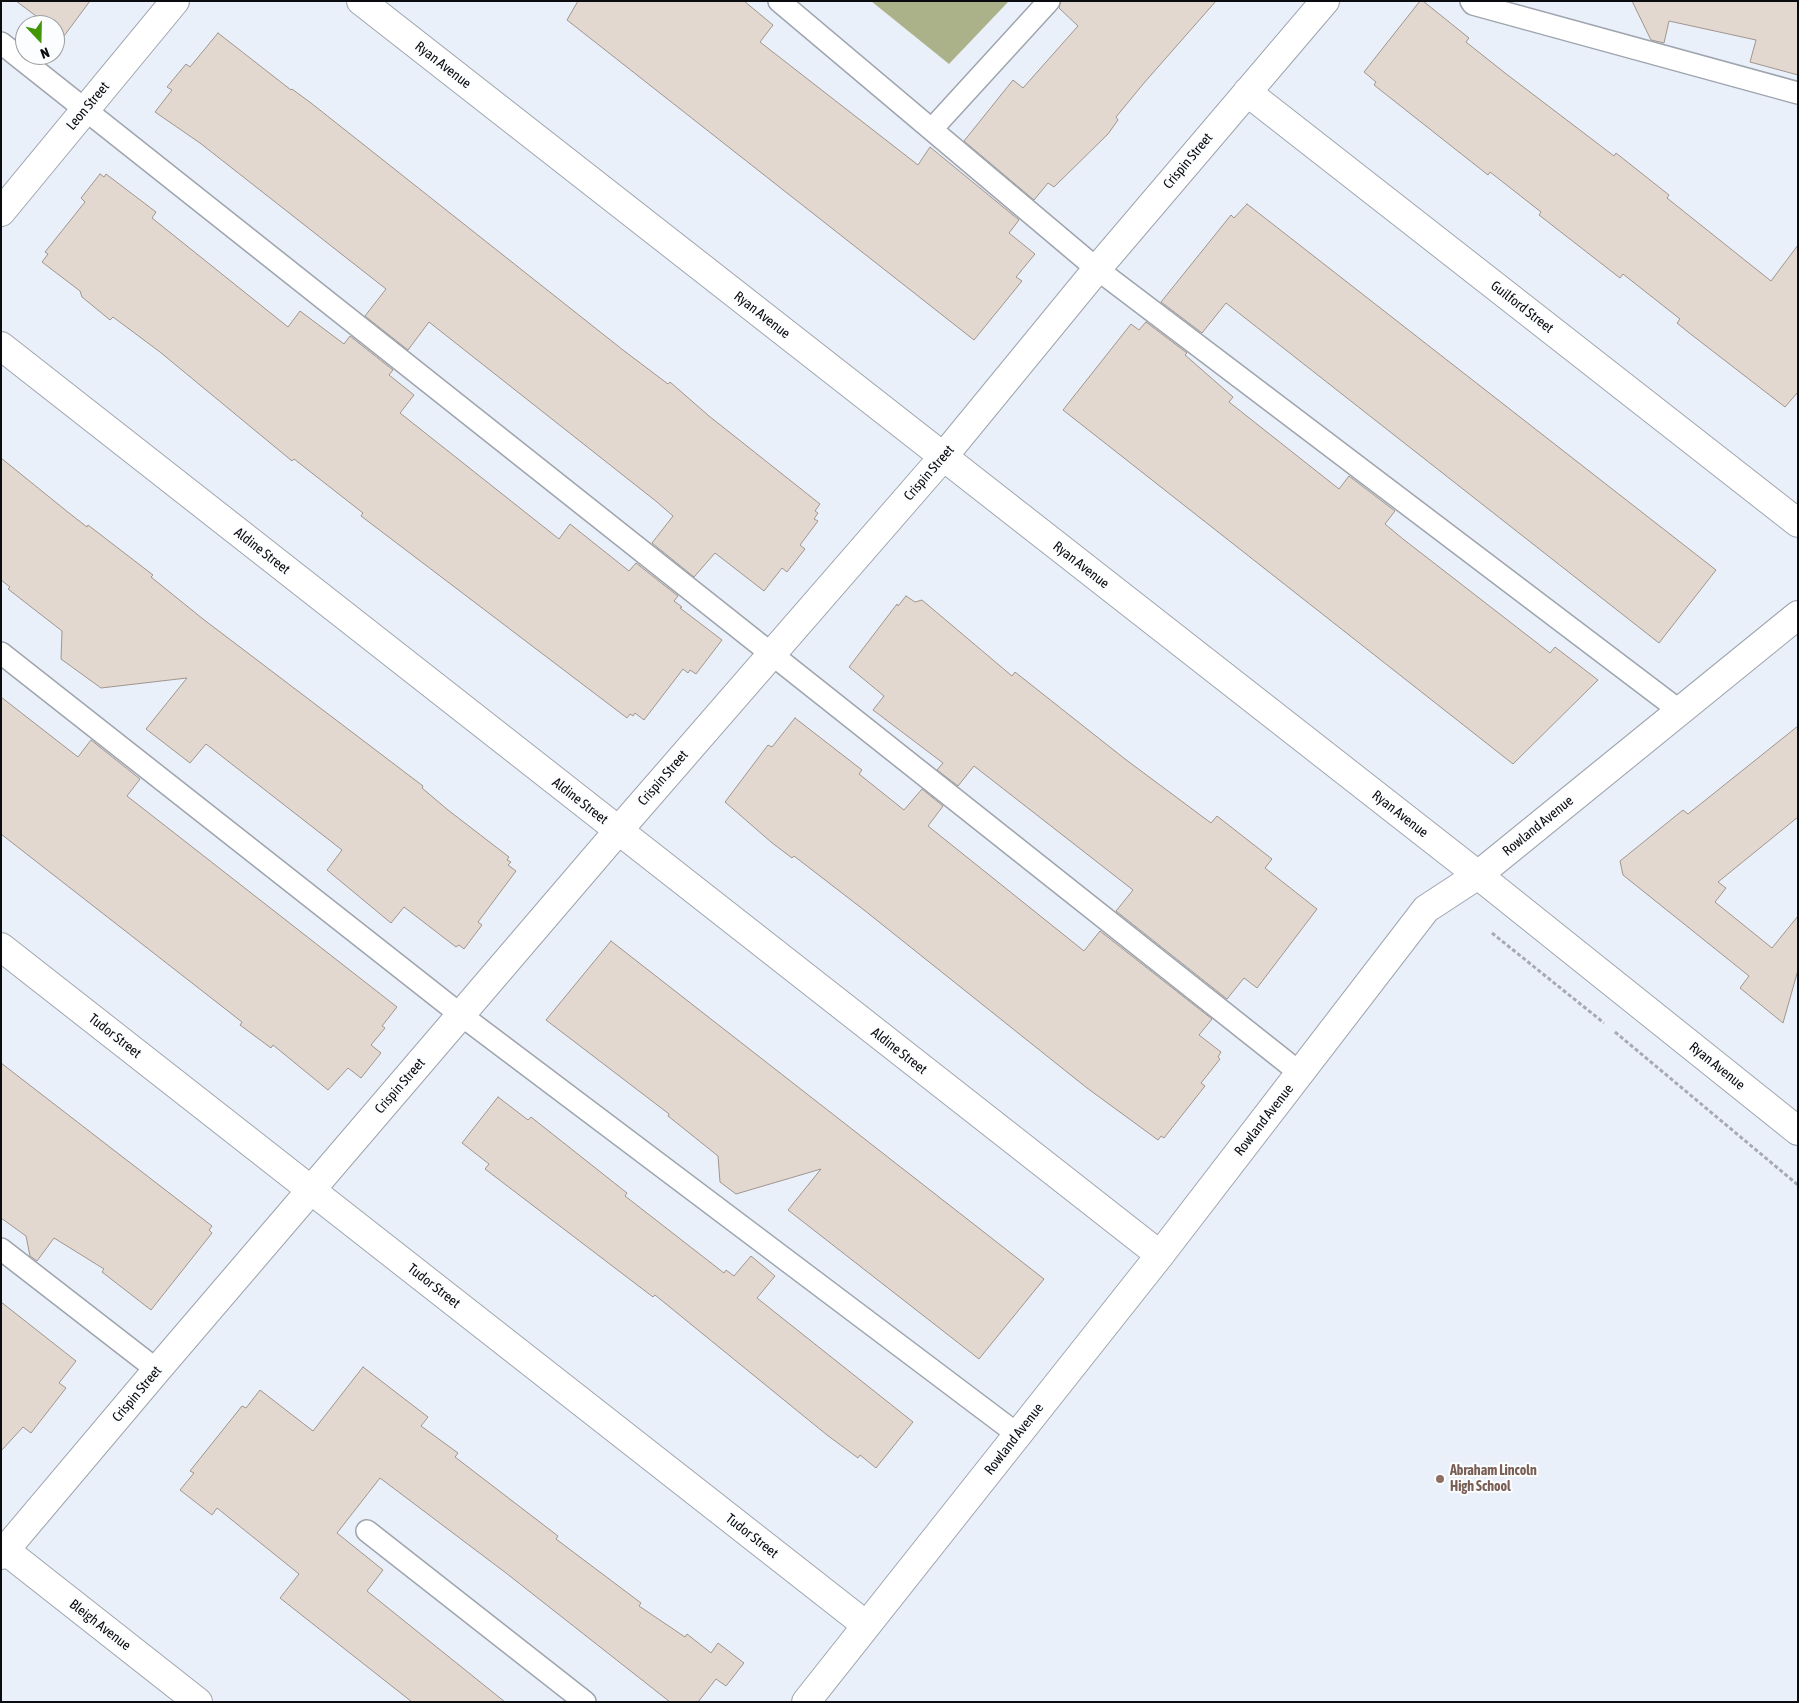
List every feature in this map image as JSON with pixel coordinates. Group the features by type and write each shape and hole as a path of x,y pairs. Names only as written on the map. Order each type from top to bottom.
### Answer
{"street":[{"name":"Leon Street","path":"1,212 175,1"},
{"name":"Ryan Avenue","path":"361,1 1478,875 1798,1131"},
{"name":"Crispin Street","path":"3,1551 618,831 943,457 1096,269 1324,1"},
{"name":"Guilford Street","path":"1247,92 1798,522"},
{"name":"Aldine Street","path":"1,346 1160,1255"},
{"name":"Rowland Avenue","path":"806,1702 1160,1255 1426,909 1478,875 1798,615"},
{"name":"Tudor Street","path":"1,947 866,1625"},
{"name":"Bleigh Avenue","path":"3,1551 198,1702"}],"lane":[{"path":"779,1 1096,269 1680,711"},
{"path":"932,129 1049,1"},
{"path":"1471,1 1483,7 1798,93"},
{"path":"1,43 1300,1073"},
{"path":"1,653 461,1015 1017,1434"},
{"path":"1,1249 156,1370"},
{"path":"367,1531 586,1702"}],"green space":[{"path":"871,1 1009,1 949,64"}],"building":[{"path":"16,1 90,1 65,35 65,15 35,15"},
{"path":"578,1 744,1 773,25 760,42 918,165 930,147 1019,220 1009,233 1035,254 1016,277 1022,281 974,340 567,20"},
{"path":"1061,1 1216,1 1116,117 1118,120 1108,134 1054,187 1048,183 1034,200 964,141 1013,80 1023,88 1078,26 1059,8"},
{"path":"1420,1 1423,1 1469,38 1466,42 1505,73 1614,156 1616,153 1669,195 1667,198 1771,281 1798,245 1798,392 1785,407 1677,323 1680,319 1623,274 1620,278 1539,215 1541,212 1490,172 1488,175 1374,85 1376,82 1364,72"},
{"path":"1632,1 1798,1 1798,75 1750,62 1756,40 1669,21 1664,43 1651,40"},
{"path":"218,33 291,90 311,103 623,350 668,384 670,382 709,416 820,504 815,511 818,513 814,519 818,521 800,545 805,549 787,572 782,568 764,591 715,553 694,577 652,543 673,516 657,502 429,322 408,350 365,316 386,289 200,143 155,112 172,90 167,87 186,64 190,67"},
{"path":"100,174 104,177 106,174 156,212 152,218 288,327 300,311 344,344 350,336 393,370 389,375 414,395 400,413 559,539 570,524 629,571 636,563 678,596 674,601 682,607 680,608 722,640 696,674 690,670 688,673 683,669 644,720 635,713 633,716 630,714 627,718 361,516 363,513 294,459 292,461 160,352 113,317 110,320 82,297 80,291 42,262 48,254 45,252 85,202 81,198"},
{"path":"1247,204 1716,570 1659,643 1226,303 1202,333 1161,302 1231,215 1234,218"},
{"path":"1146,322 1187,353 1185,355 1233,397 1229,402 1339,489 1349,476 1395,511 1385,524 1403,539 1550,653 1555,647 1598,680 1513,764 1063,410 1131,324 1139,330"},
{"path":"1,458 87,527 88,525 153,575 151,577 203,619 423,786 422,788 448,810 509,857 507,860 511,862 508,865 516,871 478,922 482,925 464,949 459,945 456,947 404,907 391,923 327,870 342,850 206,744 190,763 146,729 187,678 101,688 61,659 62,631 8,589 10,587 1,580"},
{"path":"906,596 915,602 922,600 1012,676 1015,672 1125,759 1211,823 1217,816 1272,859 1265,868 1317,909 1257,988 1244,978 1227,999 1116,911 1133,890 974,766 958,786 937,770 943,763 873,710 884,696 849,667 897,604 898,606"},
{"path":"1,697 78,757 91,740 140,779 127,796 397,1007 382,1026 385,1028 371,1045 381,1053 361,1078 348,1068 328,1090 273,1045 271,1048 240,1025 242,1022 1,834"},
{"path":"795,718 862,770 859,774 904,810 922,789 943,806 928,826 1084,951 1100,931 1212,1019 1199,1035 1221,1052 1218,1057 1220,1059 1201,1083 1205,1086 1164,1138 1161,1136 1158,1140 1087,1088 864,910 794,856 792,858 771,842 725,802 768,745 772,747"},
{"path":"1798,726 1798,817 1718,882 1726,888 1715,902 1772,948 1798,916 1798,970 1783,1023 1740,988 1749,976 1623,875 1620,861 1683,810 1688,814"},
{"path":"611,941 1044,1279 979,1359 788,1210 821,1169 736,1194 720,1182 718,1156 668,1116 669,1114 546,1020"},
{"path":"1,1063 212,1226 209,1230 212,1233 151,1310 102,1272 104,1269 54,1238 37,1261 30,1256 26,1236 1,1218"},
{"path":"498,1097 528,1120 531,1117 627,1193 625,1196 724,1273 726,1270 734,1276 751,1256 775,1276 757,1298 913,1422 876,1468 860,1455 858,1458 827,1435 655,1295 653,1297 485,1169 489,1164 462,1143"},
{"path":"1,1302 76,1361 59,1383 66,1388 31,1433 23,1427 1,1451"},
{"path":"363,1367 428,1417 421,1426 458,1453 455,1457 558,1536 556,1539 641,1603 639,1606 685,1637 687,1634 711,1653 718,1643 744,1663 726,1686 716,1679 698,1702 670,1702 506,1573 380,1478 337,1533 383,1570 367,1591 505,1702 412,1702 280,1598 299,1574 217,1508 212,1515 180,1490 194,1473 190,1471 242,1406 246,1408 260,1390 313,1431"}],"place":[{"name":"Abraham Lincoln High School","path":"1440,1479"}]}
